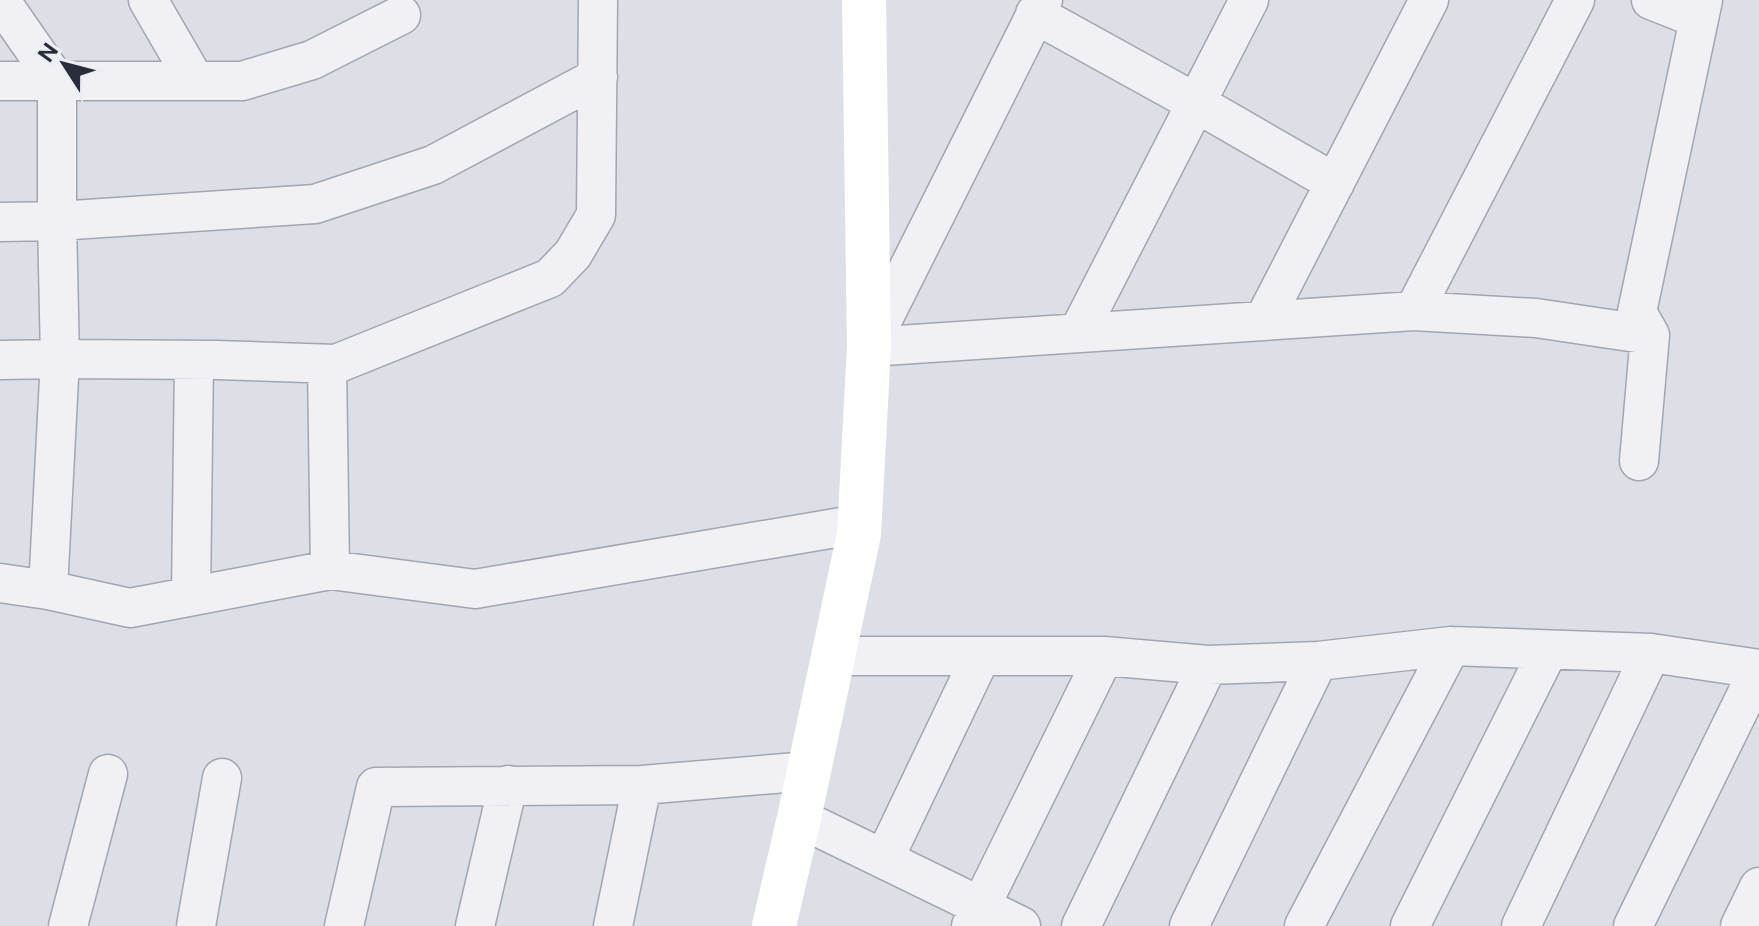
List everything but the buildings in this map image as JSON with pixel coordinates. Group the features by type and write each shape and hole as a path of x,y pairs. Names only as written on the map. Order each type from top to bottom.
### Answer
{"street":[{"path":"0,0 57,82 60,359 48,590"},
{"path":"148,0 195,81"},
{"path":"0,360 336,364 550,278 573,254 596,215 598,0"},
{"path":"774,926 859,524 869,347 864,0"},
{"path":"1078,333 1249,0"},
{"path":"1264,320 1429,0"},
{"path":"1414,311 1575,0"},
{"path":"1639,461 1650,335 1637,312 1701,10 1651,0"},
{"path":"869,347 1039,7 1335,183"},
{"path":"0,81 242,81 312,60 401,15"},
{"path":"0,222 315,204 433,165 598,77"},
{"path":"869,347 1414,311 1536,318 1650,335"},
{"path":"191,596 194,360"},
{"path":"327,364 330,570"},
{"path":"0,583 130,608 330,570 475,589 859,524"},
{"path":"833,656 1104,656 1208,665 1318,661 1451,646 1651,653 1759,669 1633,926"},
{"path":"1304,926 1451,646"},
{"path":"1410,926 1548,651"},
{"path":"1521,926 1651,653"},
{"path":"884,859 981,656"},
{"path":"976,916 1104,656"},
{"path":"1189,926 1318,661"},
{"path":"1081,926 1208,665"},
{"path":"344,926 376,787 642,785 809,771"},
{"path":"68,926 108,774"},
{"path":"196,926 222,778"},
{"path":"475,926 508,785"},
{"path":"613,926 642,785"},
{"path":"799,818 884,859 976,916 1021,926"},
{"path":"1740,926 1759,887"}]}
